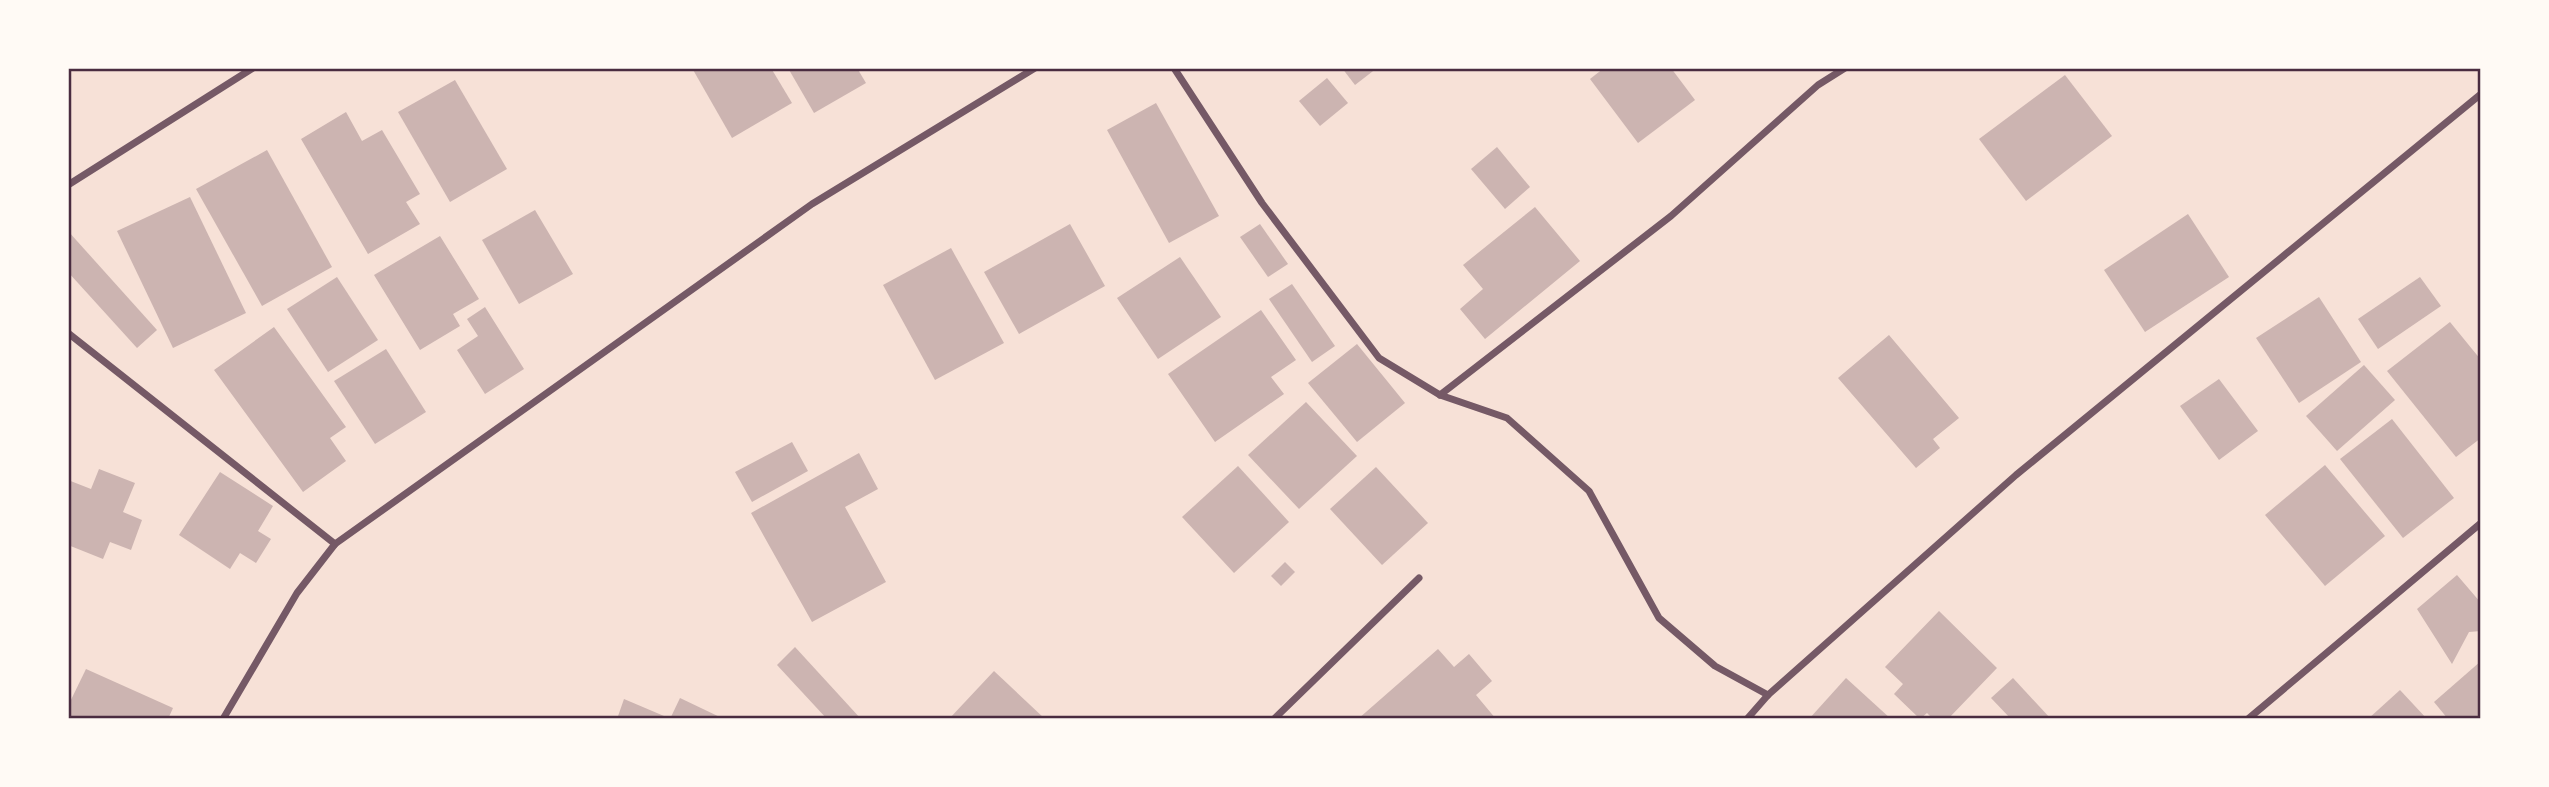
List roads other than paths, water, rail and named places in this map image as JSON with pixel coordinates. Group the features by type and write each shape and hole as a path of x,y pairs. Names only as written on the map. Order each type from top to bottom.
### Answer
{"street":[{"path":"68,185 253,68"},
{"path":"223,719 297,593 335,544 812,204 1034,68"},
{"path":"1174,68 1262,203 1379,358 1440,395 1507,418 1589,491 1659,618 1715,666 1768,695"},
{"path":"1440,395 1671,216 1818,85 1845,68"},
{"path":"1747,719 1768,695 2016,475 2481,94"},
{"path":"68,333 335,544"},
{"path":"2248,719 2481,523"},
{"path":"1274,719 1419,578"}]}
